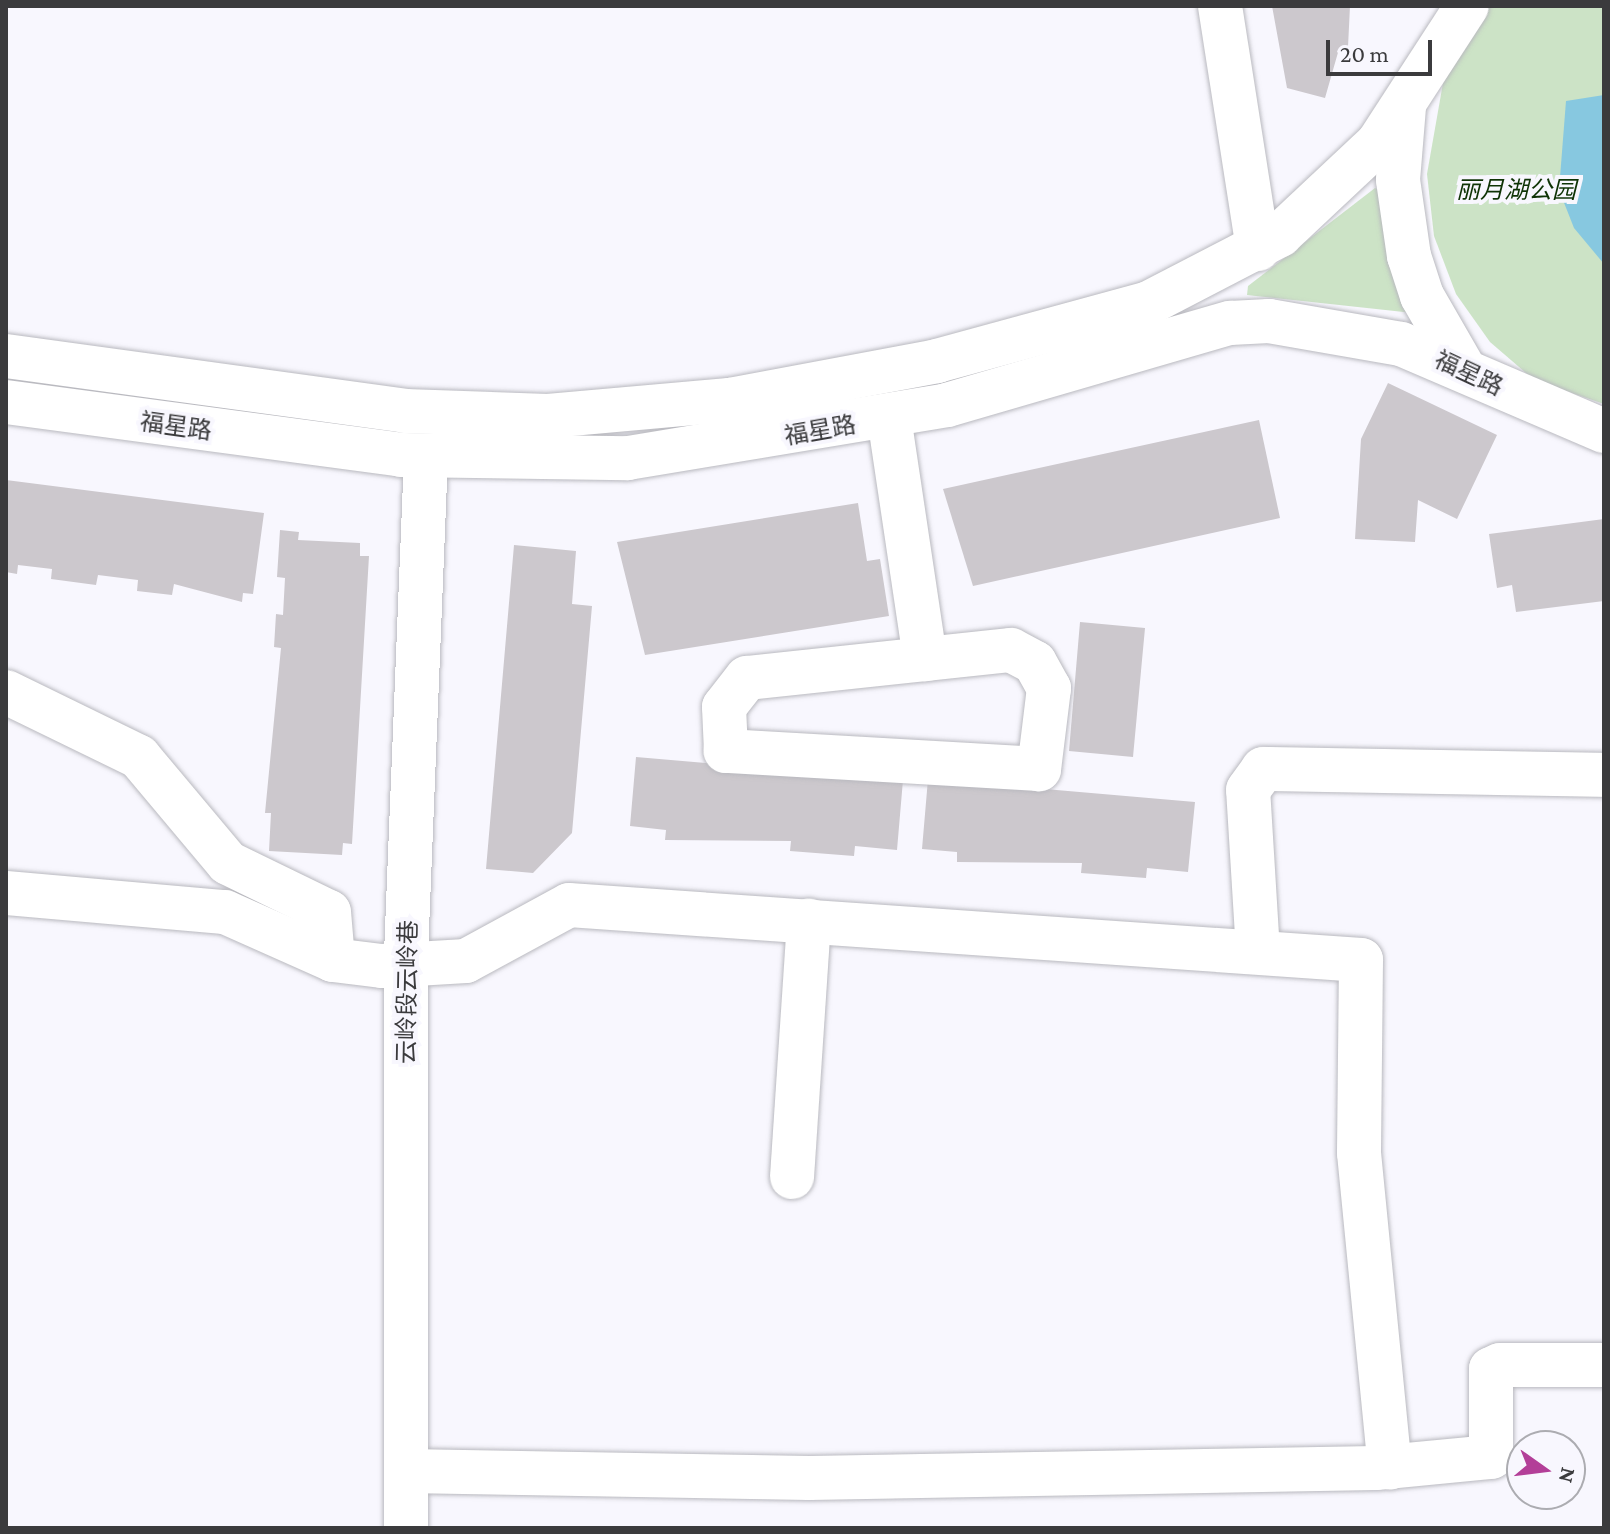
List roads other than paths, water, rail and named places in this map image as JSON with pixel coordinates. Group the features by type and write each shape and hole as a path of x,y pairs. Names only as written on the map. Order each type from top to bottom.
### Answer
{"street":[{"path":"1220,6 1258,249"},
{"name":"福星路","path":"6,356 405,411 624,413 833,382 1043,334 1149,303 1258,249 1349,175 1404,107 1467,6"},
{"path":"1404,107 1398,180 1409,256 1422,296 1464,369"},
{"name":"福星路","path":"6,402 426,457 628,458 889,417 1055,378 1230,323 1355,331 1464,369 1604,431"},
{"path":"889,417 925,659"},
{"name":"云岭段云岭巷","path":"406,1528 406,963 426,457"},
{"path":"1011,650 1035,663 1049,688 1039,769 726,751 724,707 747,678 925,659 1011,650"},
{"path":"6,692 139,757 228,863 329,912 333,960"},
{"path":"1258,952 1248,790 1263,769 1604,775"},
{"path":"6,893 225,912 333,960 406,963 466,961 569,905 1361,960 1359,1153 1390,1467"},
{"path":"792,1177 809,921"},
{"path":"406,1471 809,1478 1390,1467 1491,1457 1491,1369 1500,1365 1604,1365"}],"water":[{"path":"1604,95 1604,264 1574,228 1559,190 1566,101"}],"park label":[{"name":"丽月湖公园","path":"1516,190"}]}
